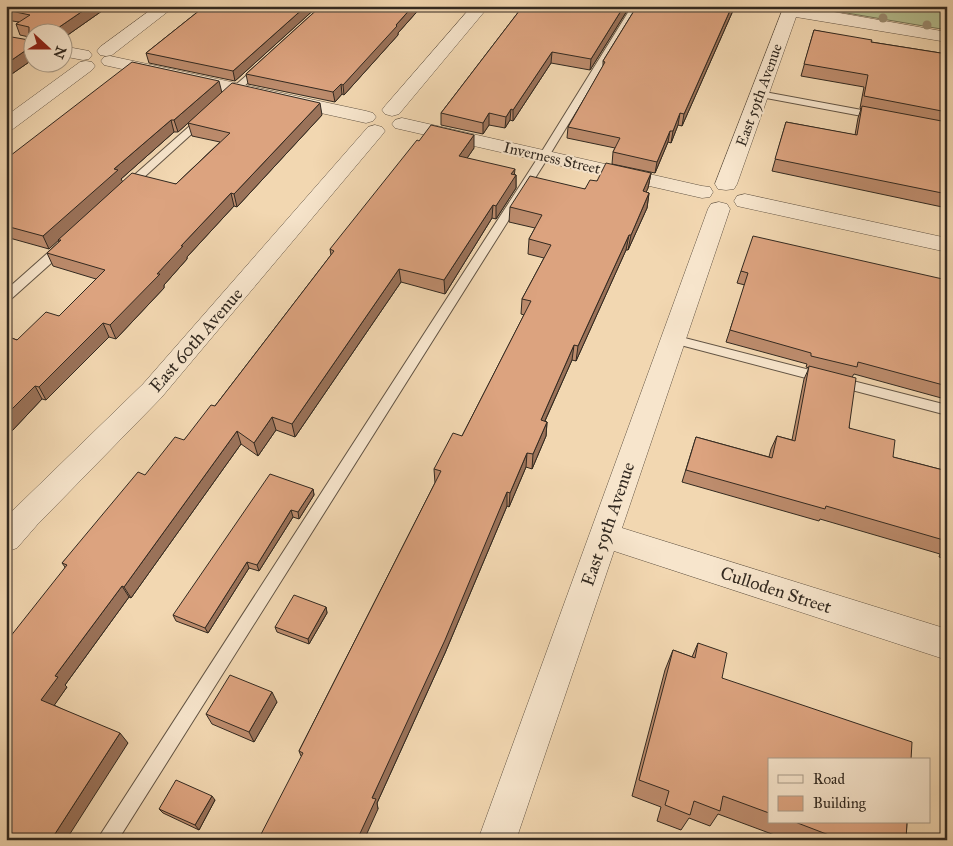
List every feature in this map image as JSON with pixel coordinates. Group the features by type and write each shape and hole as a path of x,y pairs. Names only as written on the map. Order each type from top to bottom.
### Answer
{"street":[{"path":"72,56 101,65 108,56 166,6"},
{"path":"108,56 370,124 374,112 397,118 481,6"},
{"path":"791,8 947,37"},
{"name":"East 59th Avenue","path":"500,839 604,535 791,8"},
{"path":"6,125 84,61"},
{"name":"Inverness Street","path":"397,118 544,156 947,245"},
{"name":"East 60th Avenue","path":"6,539 26,516 152,391 370,124"},
{"name":"Culloden Street","path":"604,535 947,645"}],"lane":[{"path":"107,840 544,156 636,6"},
{"path":"121,193 270,58"},
{"path":"759,94 890,119"},
{"path":"6,297 71,239"},
{"path":"673,340 947,410"}],"green space":[{"path":"814,6 947,6 947,30 823,9"}],"building":[{"path":"6,6 90,6 67,22 22,22 22,25 16,24 30,15 6,10"},
{"path":"205,6 306,6 233,71 146,53"},
{"path":"321,6 413,6 343,85 341,84 333,92 246,74"},
{"path":"523,6 624,6 591,59 552,52 513,110 511,109 506,117 489,113 483,123 441,113"},
{"path":"637,6 732,6 684,114 680,113 657,162 613,152 620,138 568,127 605,62 603,61"},
{"path":"814,30 872,40 871,42 947,54 947,112 864,96 868,75 804,64"},
{"path":"6,36 22,39 22,53 6,64"},
{"path":"132,62 219,81 114,169 118,170 43,236 6,226 6,159"},
{"path":"232,83 320,103 234,194 231,193 157,274 160,274 110,325 103,323 39,387 35,386 6,415 6,336 17,340 46,312 59,316 105,270 47,253 61,240 58,240 132,173 176,184 230,133 188,123"},
{"path":"862,106 947,122 947,194 775,159 786,122 857,135"},
{"path":"431,125 474,135 459,156 515,169 511,174 516,175 496,206 493,205 444,280 399,269 292,424 272,417 254,443 237,431 124,587 122,586 55,676 58,677 41,700 120,733 51,840 6,840 6,642 67,565 62,563 138,472 145,475 175,437 184,440 211,405 215,406 334,251 330,249"},
{"path":"606,163 651,173 643,191 649,193 578,346 574,345 541,420 547,422 533,454 527,453 510,493 507,492 445,640 372,798 376,799 357,840 258,840 303,753 299,751 441,471 434,469 453,433 462,436 531,301 522,299 551,245 529,239 542,215 510,207 530,176 585,189 590,180 597,181"},
{"path":"753,236 947,280 947,386 858,362 857,367 811,356 811,353 730,330 748,273 741,271"},
{"path":"809,366 856,378 849,428 895,440 893,457 947,471 947,541 826,506 825,509 686,470 696,437 772,458 777,436 795,441"},
{"path":"270,474 313,489 298,512 291,510 257,565 247,562 205,628 173,615"},
{"path":"294,595 326,607 308,639 275,627"},
{"path":"698,643 727,653 722,678 912,742 911,758 768,758 768,813 723,796 720,811 694,801 690,815 665,805 669,791 639,780 673,650 695,658"},
{"path":"230,675 272,692 249,732 206,714"},
{"path":"176,780 212,796 195,825 159,809"},
{"path":"800,824 907,824 906,840 842,840"}]}
